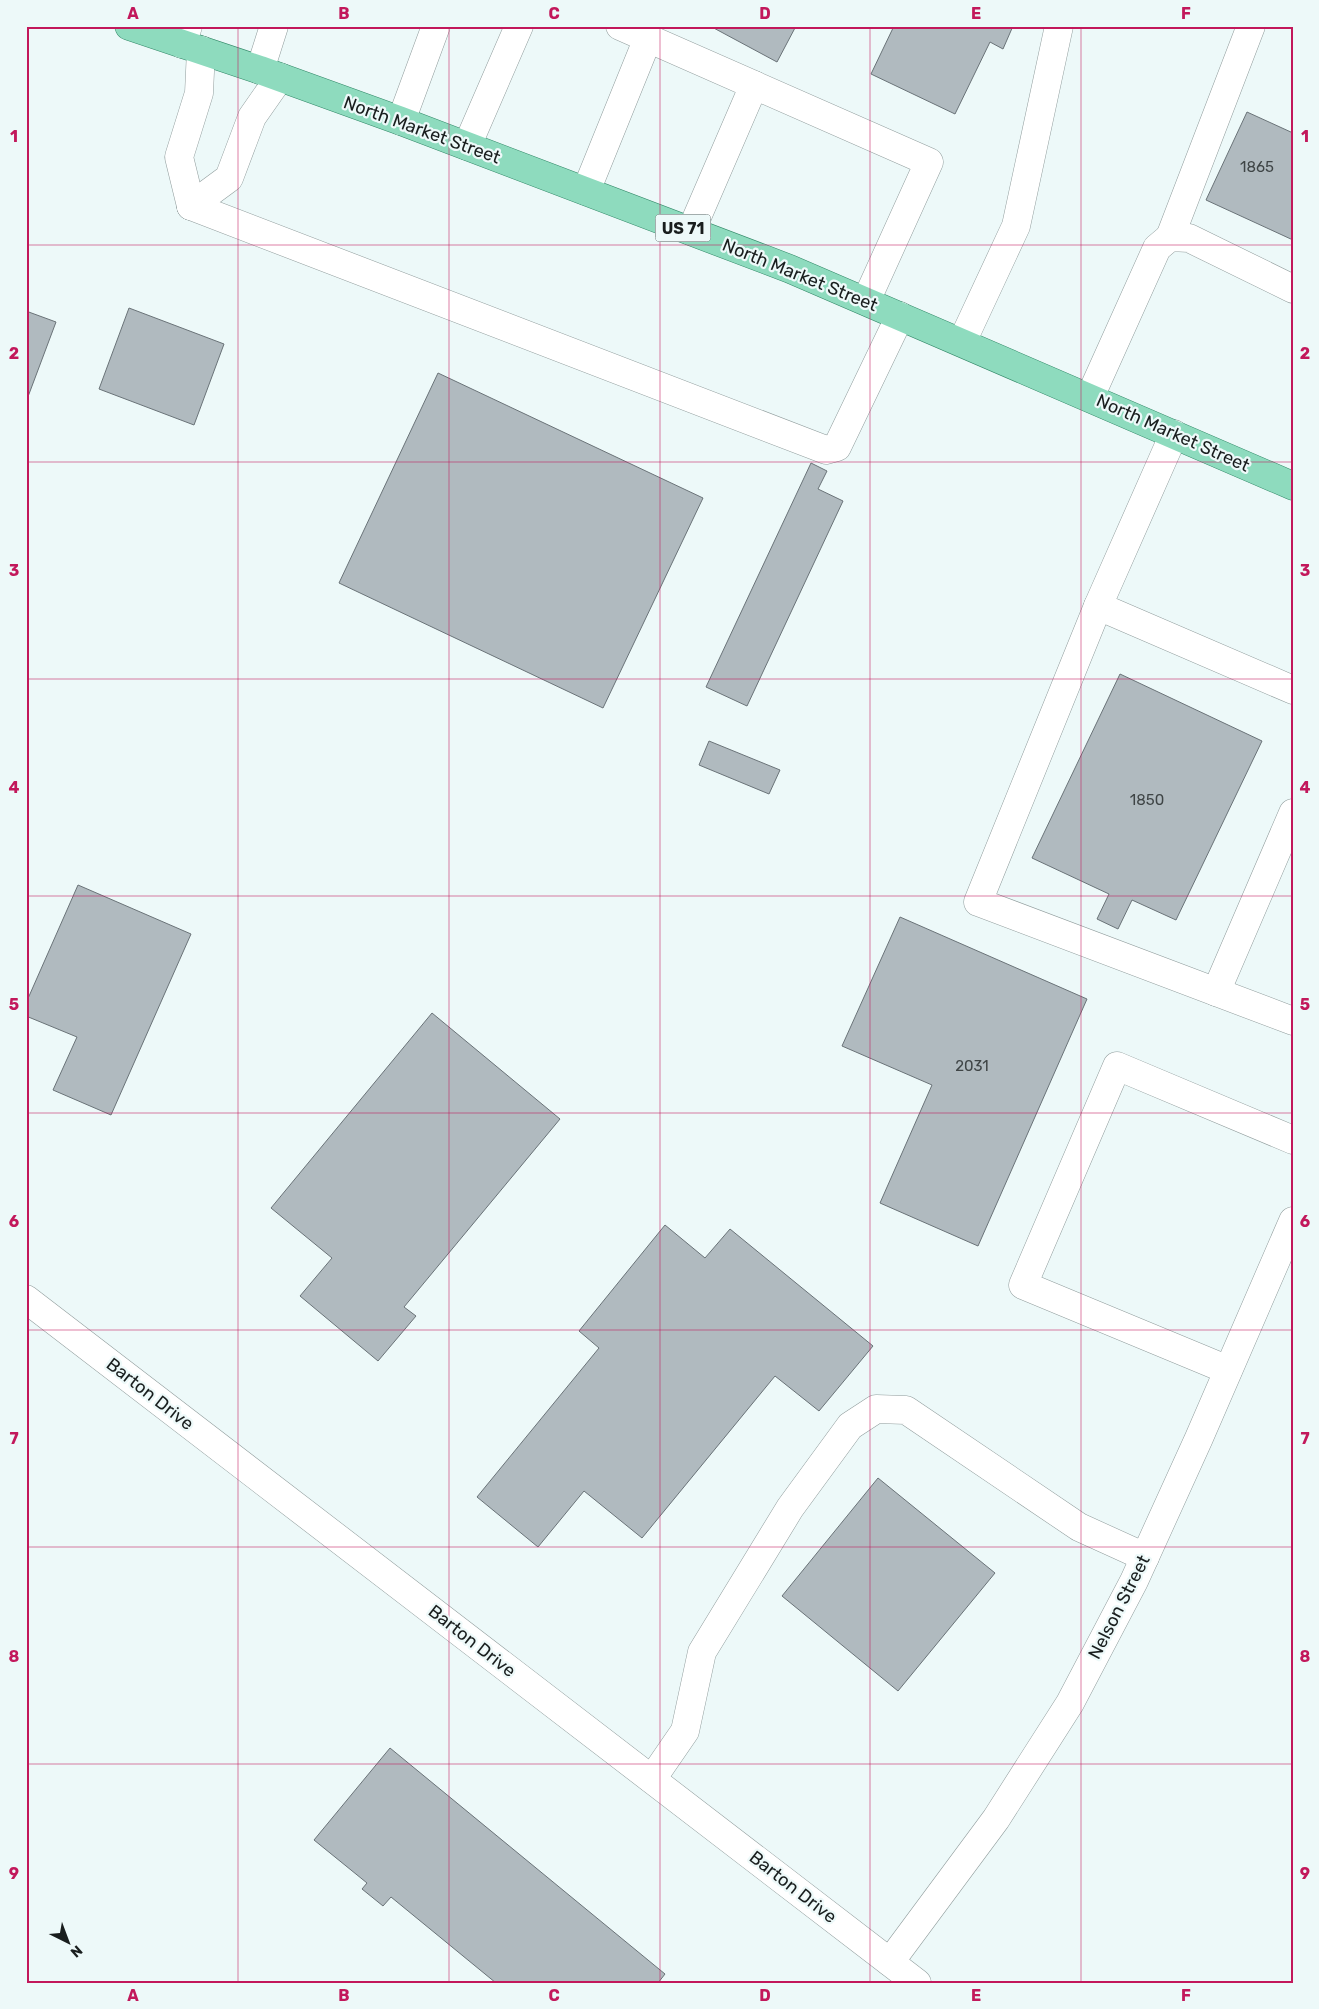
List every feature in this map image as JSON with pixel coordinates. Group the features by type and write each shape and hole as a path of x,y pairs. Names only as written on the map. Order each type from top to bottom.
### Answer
{"main road":[{"name":"North Market Street","path":"129,26 190,40 270,74 401,121 790,269 1293,486"}],"street":[{"path":"191,206 229,178 270,74 274,26"},
{"path":"401,121 436,26"},
{"path":"467,146 519,26"},
{"path":"620,26 929,162 866,301"},
{"path":"962,342 1016,226 1059,26"},
{"path":"1090,397 1157,248 1170,237 1251,26"},
{"path":"586,191 648,38"},
{"path":"190,40 199,93 179,157 191,206"},
{"path":"691,231 754,85"},
{"path":"191,206 826,450 837,447 900,316"},
{"path":"1170,237 1189,238 1293,289"},
{"path":"1174,434 1098,606 978,902 1293,1021"},
{"path":"1098,606 1293,690"},
{"path":"1216,992 1293,813"},
{"path":"1228,1370 1023,1285 1117,1066 1293,1140"},
{"name":"Nelson Street","path":"890,1962 996,1819 1070,1703 1145,1557 1293,1221"},
{"name":"Barton Drive","path":"26,1298 917,1983"},
{"path":"652,1780 685,1731 702,1652 790,1508 850,1426 876,1409 906,1410 1079,1527 1145,1557"}],"building":[{"path":"710,26 796,26 777,62"},
{"path":"894,26 1013,26 1003,49 990,42 955,114 871,74"},
{"path":"1247,112 1293,133 1293,240 1206,200"},
{"path":"129,308 224,344 194,425 99,389"},
{"path":"26,311 56,322 26,402"},
{"path":"438,373 703,498 603,708 339,583"},
{"path":"811,463 827,471 818,489 843,501 747,706 706,687"},
{"path":"1120,674 1262,741 1176,920 1132,900 1118,929 1097,919 1109,894 1032,858"},
{"path":"709,741 780,770 769,794 699,765"},
{"path":"78,885 191,934 111,1115 53,1090 77,1037 26,1016 26,1003"},
{"path":"900,917 1087,999 978,1246 880,1203 932,1085 842,1046"},
{"path":"432,1013 560,1119 404,1307 416,1316 378,1361 300,1296 332,1258 271,1208"},
{"path":"665,1225 705,1258 730,1229 873,1346 819,1411 775,1376 642,1538 584,1491 538,1547 477,1497 599,1348 579,1331"},
{"path":"878,1478 995,1573 898,1691 782,1596"},
{"path":"390,1748 665,1974 658,1983 496,1983 391,1897 383,1906 362,1889 367,1883 314,1840"}]}
